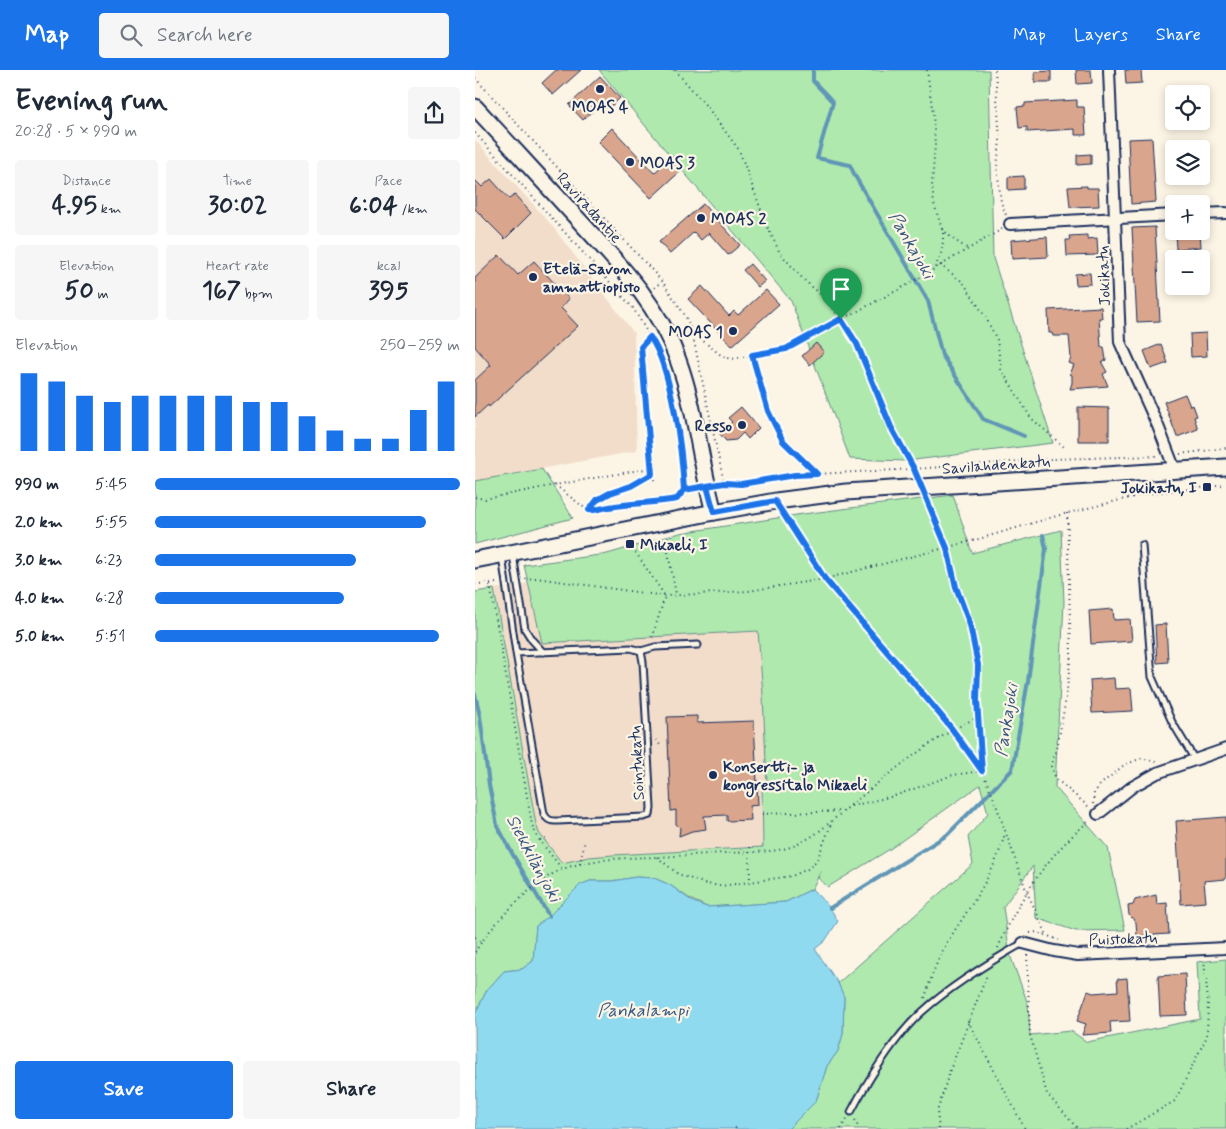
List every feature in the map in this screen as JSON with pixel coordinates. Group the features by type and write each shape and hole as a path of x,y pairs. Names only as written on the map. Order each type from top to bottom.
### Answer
{"main road":[{"name":"Raviradantie","path":"475,107 633,280 645,296 663,327 681,368 689,394 714,512"},
{"name":"Savilahdenkatu","path":"475,560 714,512 775,501 845,492 1226,467"}],"street":[{"name":"Jokikatu","path":"1109,70 1120,342 1158,426 1175,470"},
{"path":"1210,214 1226,213"},
{"path":"1010,224 1165,215"},
{"path":"1098,814 1132,787 1157,773 1226,749"},
{"name":"Puistokatu","path":"1025,944 1078,955 1226,948"}],"lane":[{"path":"1142,545 1152,677 1172,722 1195,760"},
{"path":"507,554 518,580 525,628 532,640 543,652"},
{"name":"Sointukatu","path":"507,554 505,582 516,653 544,814 550,821 643,817 650,815 641,651"},
{"path":"516,653 631,648 641,651 655,647 698,645"},
{"path":"851,1112 891,1048 921,1013 993,960 1025,944"}],"path":[{"path":"675,70 708,108 739,150 767,226 781,253 803,279 828,301 857,344 891,427 914,469 947,548 956,587 970,625 978,665 978,717 982,771"},
{"path":"927,70 935,145 932,184 934,204 942,228 943,242 935,268"},
{"path":"692,332 721,356 732,358 786,349 909,284 1010,224 1001,202 997,167 1001,140 995,70"},
{"path":"475,133 633,308 657,347 670,390 683,467 684,490 677,499 651,504 607,507 595,511 589,510 555,485"},
{"path":"942,228 953,239 968,249"},
{"path":"940,266 963,282 986,318 997,340 1001,369 1031,418 1064,447"},
{"path":"650,337 641,347 651,468 654,480"},
{"path":"752,355 768,411 783,441 817,474"},
{"path":"684,490 817,474 1052,459 1169,455 1226,448"},
{"path":"475,497 485,499 651,468"},
{"path":"589,510 597,500 610,493 631,486 652,474"},
{"path":"518,580 535,578 665,596 748,591 825,579 947,548 1067,513 1145,494 1226,485"},
{"path":"775,501 825,579 952,729 982,771 994,799 1026,890 1047,934"},
{"path":"1067,513 1071,654 1065,706 1057,749 1051,766 1055,779 1089,807"},
{"path":"630,544 665,596"},
{"path":"668,552 676,594"},
{"path":"475,584 505,582"},
{"path":"490,584 532,825 539,840 561,869"},
{"path":"652,637 665,596"},
{"path":"475,952 480,943 513,905 547,877 561,869 614,858 749,852 785,849 801,843 817,833 907,759 952,729 978,717"},
{"path":"851,806 894,796 953,775 982,771"},
{"path":"763,814 844,811"},
{"path":"939,1129 937,1112 968,1021 1011,917 1026,890 1049,859 1079,829 1098,814"},
{"path":"657,857 678,874 706,884 721,886 792,876 808,869 817,860 833,820"},
{"path":"921,1013 930,982 947,943 967,914 985,882 1000,852 1005,831"},
{"path":"539,840 548,839"},
{"path":"580,864 585,840"},
{"path":"749,847 750,882"},
{"path":"475,937 480,943"},
{"path":"1025,944 1030,1036 1047,1094 1078,1129"},
{"path":"1125,1129 1175,1101 1207,1036 1208,1001 1202,950"},
{"path":"968,1021 1025,1129"},
{"path":"841,1129 851,1112"}],"shaded area":[{"name":"Etelä-Savon ammattiopisto","path":"475,140 549,222 634,333 637,451 475,481"},
{"path":"528,583 542,643 758,631 767,785 762,785 763,847 613,855 589,857 562,863 539,833 536,823 494,589"}],"green space":[{"path":"599,70 989,70 993,258 1053,443 906,461 850,459 791,301"},
{"path":"542,469 573,518 475,544 475,481"},
{"path":"953,495 972,553 1061,530 1064,602 1055,787 1108,848 1125,930 1076,931 1036,918 1033,866 1003,907 1010,955 1028,1004 1030,1035 1071,1031 1087,1042 1200,1019 1197,962 1226,959 1226,1129 788,1129 816,1101 827,1066 838,1051 843,1034 844,997 838,983 973,864 968,837 988,813 980,785 890,849 828,887 818,878 821,871 812,889 786,902 707,907 690,899 670,885 654,878 636,877 613,881 590,881 580,885 549,916 536,926 533,961 522,969 504,971 487,990 475,1014 475,592 494,589 536,824 539,833 562,863 589,857 613,855 763,847 762,785 767,784 758,631 542,643 524,565 607,554 680,533 803,514"}],"water":[{"name":"Pankalampi","path":"636,877 654,878 670,885 693,902 707,907 786,902 812,889 830,908 838,921 825,941 815,949 838,983 844,997 843,1034 838,1051 827,1066 816,1101 788,1129 476,1129 475,1014 487,990 504,971 522,969 533,961 536,926 549,916 580,885 590,881 613,881"}],"building":[{"path":"556,70 581,70 553,95 542,83"},
{"path":"1076,70 1091,70 1092,83 1077,84"},
{"path":"1125,70 1141,70 1142,83 1126,84"},
{"path":"1051,71 1051,82 1035,82 1035,72"},
{"path":"600,76 620,98 608,109 602,102 583,120 569,105"},
{"path":"1077,100 1077,107 1084,107 1086,135 1075,135 1075,129 1027,132 1027,127 1019,128 1017,107 1025,106 1025,103"},
{"name":"MOAS 3","path":"612,128 654,173 673,156 684,168 651,198 598,142"},
{"path":"1152,138 1156,202 1131,204 1128,139"},
{"path":"1091,154 1091,164 1077,165 1077,155"},
{"path":"1024,176 1024,189 1008,190 1008,177"},
{"path":"491,179 509,199 515,195 531,213 505,239 475,209 475,180 482,187"},
{"path":"1087,186 1087,188 1098,188 1099,206 1070,207 1068,187"},
{"name":"MOAS 2","path":"703,204 740,245 728,255 709,233 701,240 694,232 670,254 659,242"},
{"path":"1155,227 1160,321 1137,322 1132,228"},
{"path":"1087,235 1087,239 1097,238 1098,255 1067,256 1066,240 1070,240 1069,236"},
{"path":"1047,237 1048,257 1012,259 1011,240"},
{"path":"1176,240 1201,240 1201,247 1176,249"},
{"path":"499,255 518,275 534,261 569,299 561,308 578,326 489,407 488,405 475,417 475,380 491,365 475,347 475,278"},
{"path":"750,264 765,281 758,287 743,270"},
{"path":"1090,273 1091,284 1076,285 1075,274"},
{"name":"MOAS 1","path":"702,286 729,316 734,311 738,315 766,290 779,304 732,346 688,299"},
{"path":"1101,307 1102,318 1099,318 1101,347 1104,347 1106,360 1102,363 1107,372 1103,374 1108,386 1070,389 1072,375 1070,374 1074,365 1069,363 1071,358 1069,336 1053,336 1052,333 1049,333 1048,310"},
{"path":"1206,333 1207,356 1191,357 1190,334"},
{"path":"816,343 824,352 810,365 802,356"},
{"path":"1161,344 1168,363 1151,369 1144,351"},
{"path":"1185,394 1190,406 1193,405 1197,416 1194,417 1198,429 1177,437 1164,402"},
{"name":"Resso","path":"741,407 759,428 748,439 743,433 736,440 726,441 719,433 732,422 728,418"},
{"path":"1078,407 1109,408 1109,441 1078,441"},
{"path":"1113,609 1114,620 1130,619 1132,641 1091,644 1089,611"},
{"path":"1166,624 1168,662 1157,663 1155,625"},
{"path":"1114,678 1115,689 1131,688 1133,711 1092,713 1090,680"},
{"name":"Konsertti- ja kongressitalo Mikaeli","path":"697,716 697,723 754,721 758,805 750,806 751,820 727,821 727,815 704,816 706,829 692,831 679,836 680,828 676,824 676,810 671,811 667,717"},
{"path":"1226,817 1226,879 1204,881 1206,902 1181,904 1176,821"},
{"path":"1156,895 1157,904 1167,903 1169,934 1137,936 1136,922 1129,915 1128,906 1133,905 1135,900"},
{"path":"1185,974 1187,1015 1160,1016 1158,976"},
{"path":"1127,978 1130,1021 1110,1022 1111,1033 1082,1035 1086,1024 1077,1021 1088,991 1093,993 1118,991 1117,979"}],"waterway":[{"name":"Pankajoki","path":"813,70 813,81 833,102 817,158 850,165 928,301 942,355 983,419 1024,436"},
{"name":"Pankajoki","path":"830,908 947,835 1012,770 1028,681 1046,549 1043,535"},
{"name":"Siekkilänjoki","path":"475,694 497,825 549,916"}],"place":[{"name":"MOAS 4","path":"600,89"},
{"name":"MOAS 3","path":"630,162"},
{"name":"MOAS 2","path":"701,218"},
{"name":"Etelä-Savon ammattiopisto","path":"533,277"},
{"name":"MOAS 1","path":"733,331"},
{"name":"Resso","path":"742,425"},
{"name":"Jokikatu, I","path":"1207,487"},
{"name":"Mikaeli, I","path":"630,544"},
{"name":"Konsertti- ja kongressitalo Mikaeli","path":"713,775"}],"route":[{"path":"841,319 786,349 752,355 768,411 783,441 817,474 795,475 741,484 724,483 684,490 683,467 670,390 657,347 650,337 641,347 652,474 644,480 597,500 589,510 595,511 607,507 651,504 677,499 684,490 707,486 714,512 775,501 825,579 952,729 982,771 977,701 978,665 970,625 956,587 947,548 914,469 891,427 857,344 841,319"}]}
